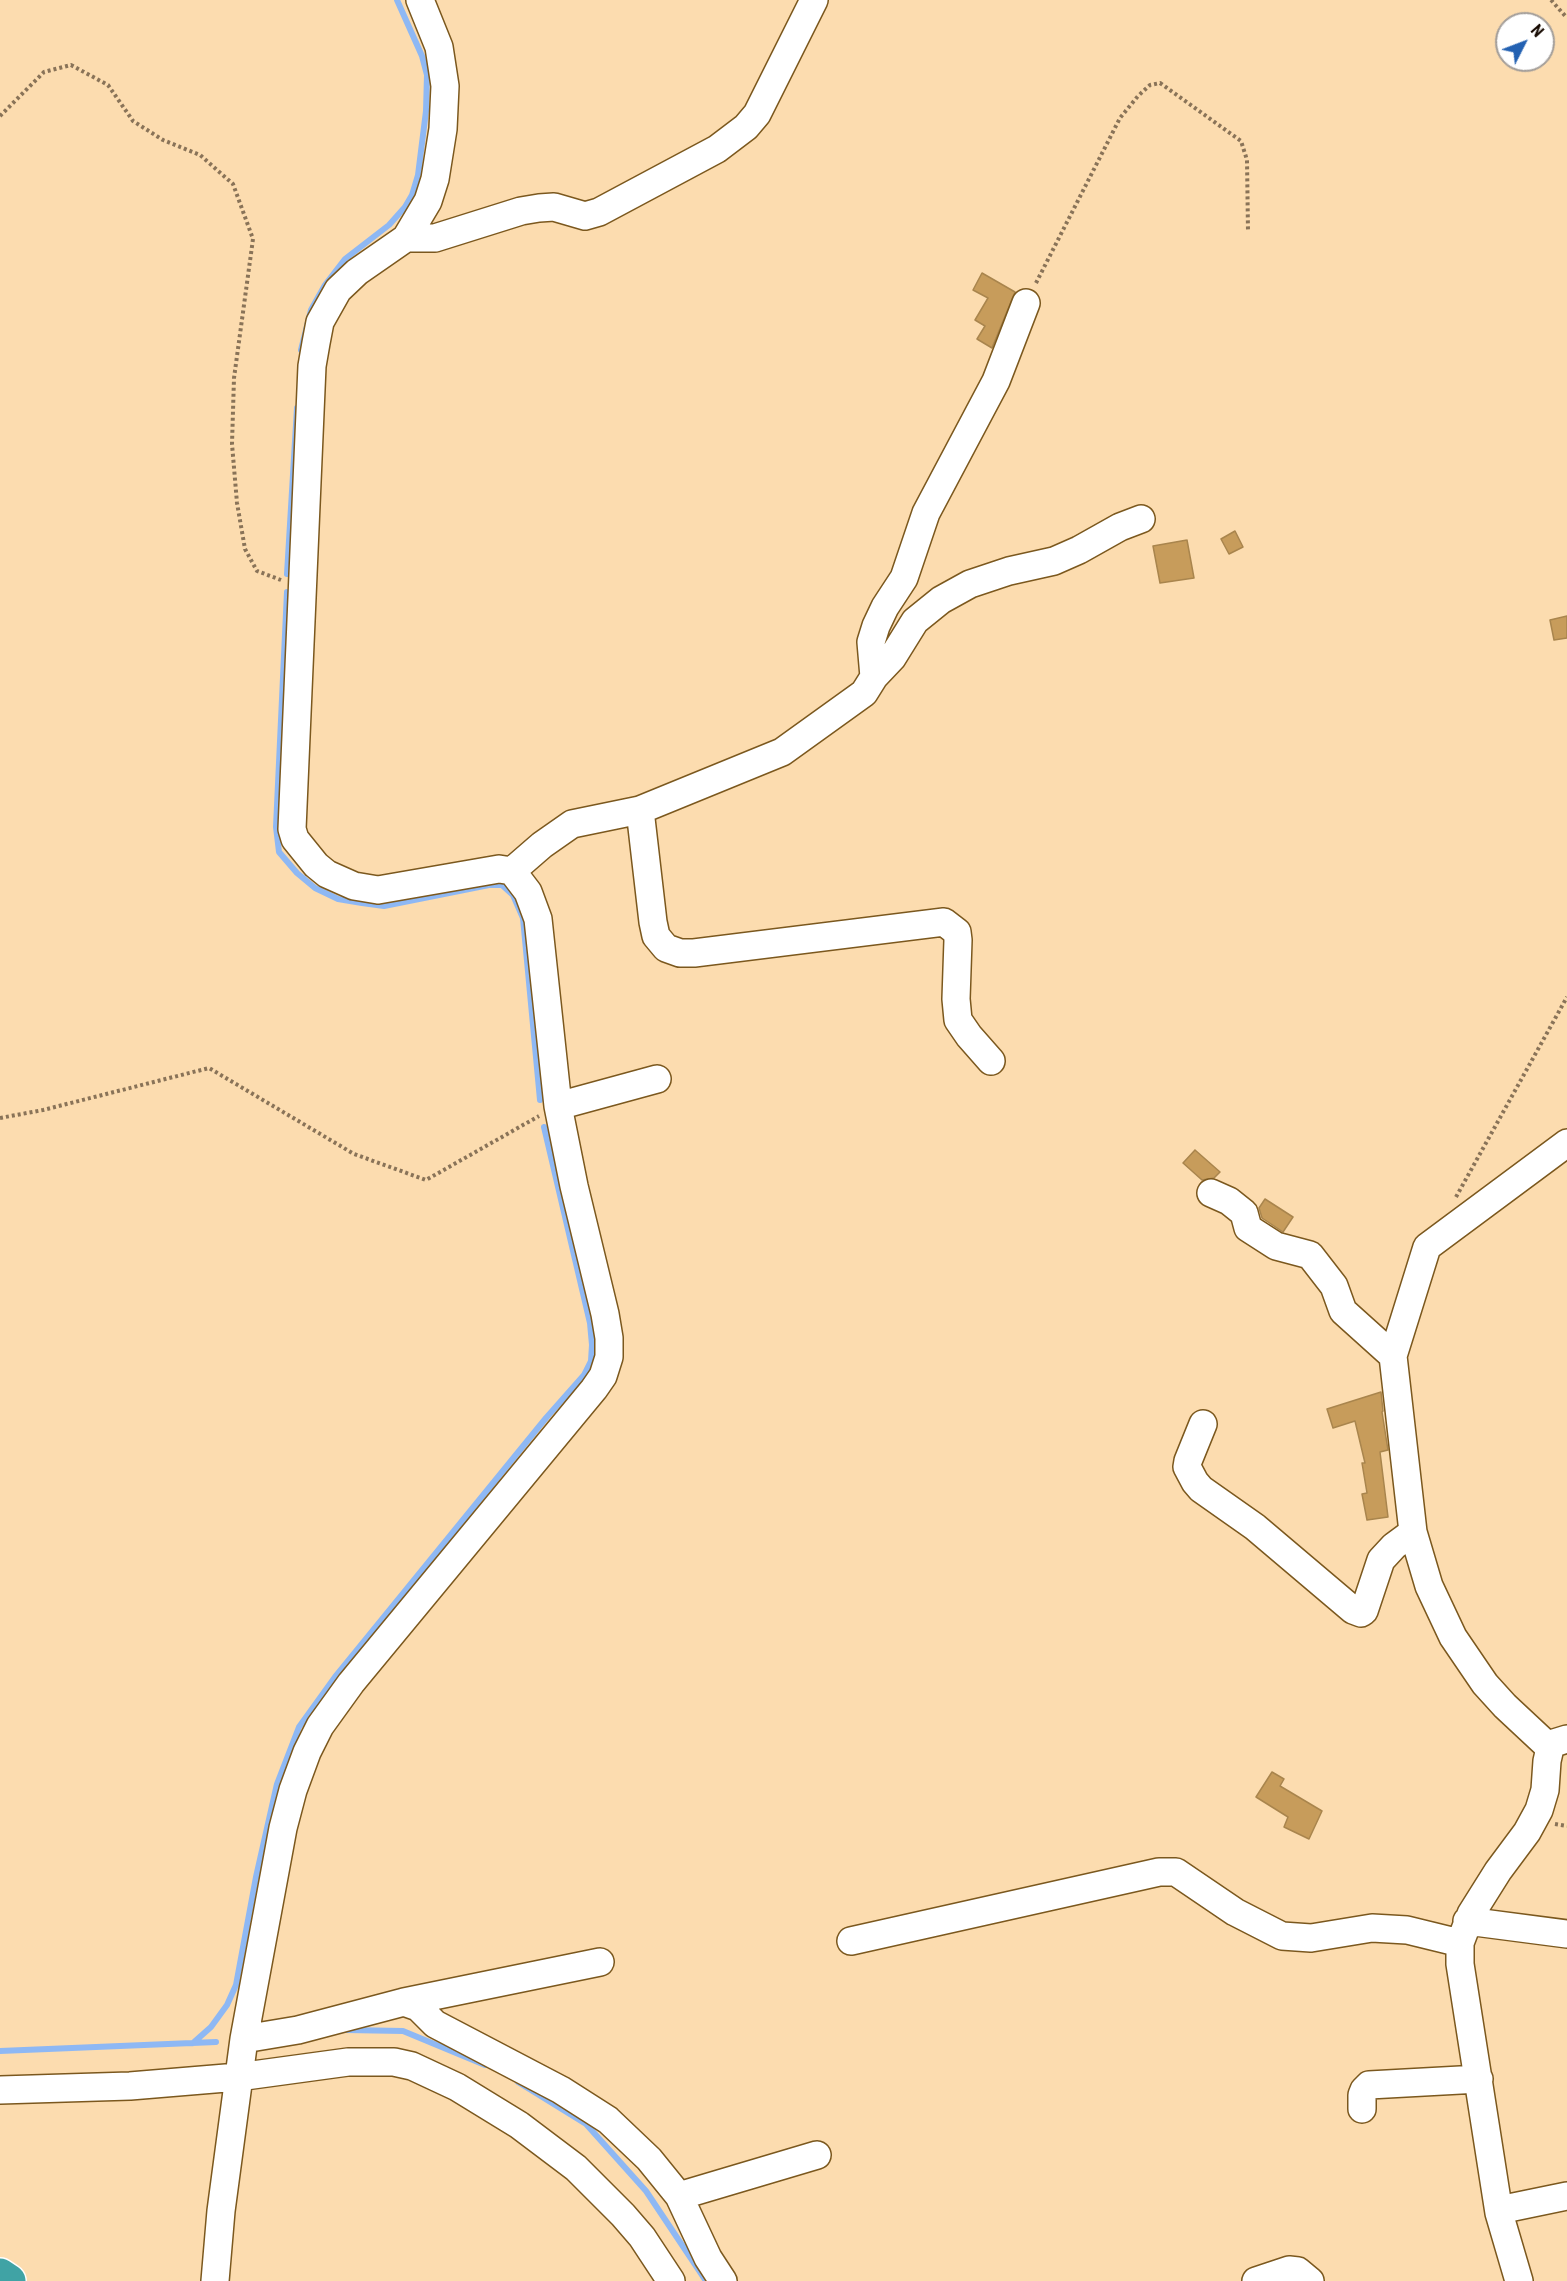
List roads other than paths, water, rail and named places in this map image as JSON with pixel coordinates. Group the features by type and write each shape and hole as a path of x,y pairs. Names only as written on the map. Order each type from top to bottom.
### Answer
{"highway":[{"path":"0,2274 9,2281"}],"street":[{"path":"215,2281 221,2211 244,2039 289,1806 307,1752 320,1726 351,1683 603,1376 609,1357 607,1322 558,1106 538,919 528,892 512,871 499,869 378,890 366,890 327,874 295,839 292,819 304,590 312,366 317,333 320,322 333,299 346,282 406,238 428,201 435,179 443,129 445,86 442,63 433,30 420,0"},
{"path":"406,238 435,238 521,211 539,208 554,207 585,216 599,212 717,149 746,128 757,114 814,0"},
{"path":"874,677 871,642 876,627 885,607 904,578 926,513 996,381 1026,303"},
{"path":"512,871 549,839 572,824 640,810 782,752 864,693 874,677 892,658 915,621 951,595 970,584 1062,557 1079,550 1120,526 1141,519"},
{"path":"640,810 653,922 656,936 666,948 680,953 694,953 944,922 957,932 958,1020 991,1061"},
{"path":"558,1106 657,1079"},
{"path":"1519,2281 1498,2210 1460,1964 1463,1932 1498,1871 1527,1832 1539,1810 1545,1790 1546,1761 1558,1743 1505,1706 1485,1684 1453,1637 1429,1586 1413,1532 1393,1356 1427,1247 1567,1143"},
{"path":"1211,1193 1229,1201 1244,1213 1248,1228 1276,1246 1310,1255 1334,1286 1343,1311 1393,1356"},
{"path":"1203,1424 1187,1467 1201,1490 1255,1527 1353,1610 1364,1611 1381,1560 1394,1546 1413,1532"},
{"path":"851,1941 1159,1872 1176,1872 1235,1912 1282,1936 1311,1938 1372,1928 1567,1934"},
{"path":"244,2039 298,2030 404,2002 600,1962"},
{"path":"404,2002 418,2007 435,2024 561,2090 608,2120 649,2159 679,2196 708,2258 723,2281"},
{"path":"0,2090 130,2086 238,2077 325,2064 374,2061 411,2066 457,2086 519,2125 576,2168 642,2237 671,2281"},
{"path":"1362,2109 1364,2090 1370,2085 1479,2079"},
{"path":"679,2196 817,2155"},
{"path":"1498,2210 1567,2196"},
{"path":"1256,2281 1289,2270 1298,2271 1310,2281"}],"waterway":[{"path":"301,350 311,310 325,285 345,259 389,225 405,207 412,195 418,175 426,111 427,75 422,56 397,0"},
{"path":"287,574 297,408"},
{"path":"287,592 276,827 279,852 297,873 315,888 338,899 384,906 489,885 502,885 513,895 523,918 540,1100"},
{"path":"193,2043 211,2027 227,2005 236,1985 256,1877 277,1784 299,1727 335,1677 546,1418 584,1375 591,1361 590,1323 544,1127"},
{"path":"346,2030 403,2031 485,2065"},
{"path":"0,2051 216,2042"},
{"path":"518,2082 586,2124 646,2191 706,2281"}]}
